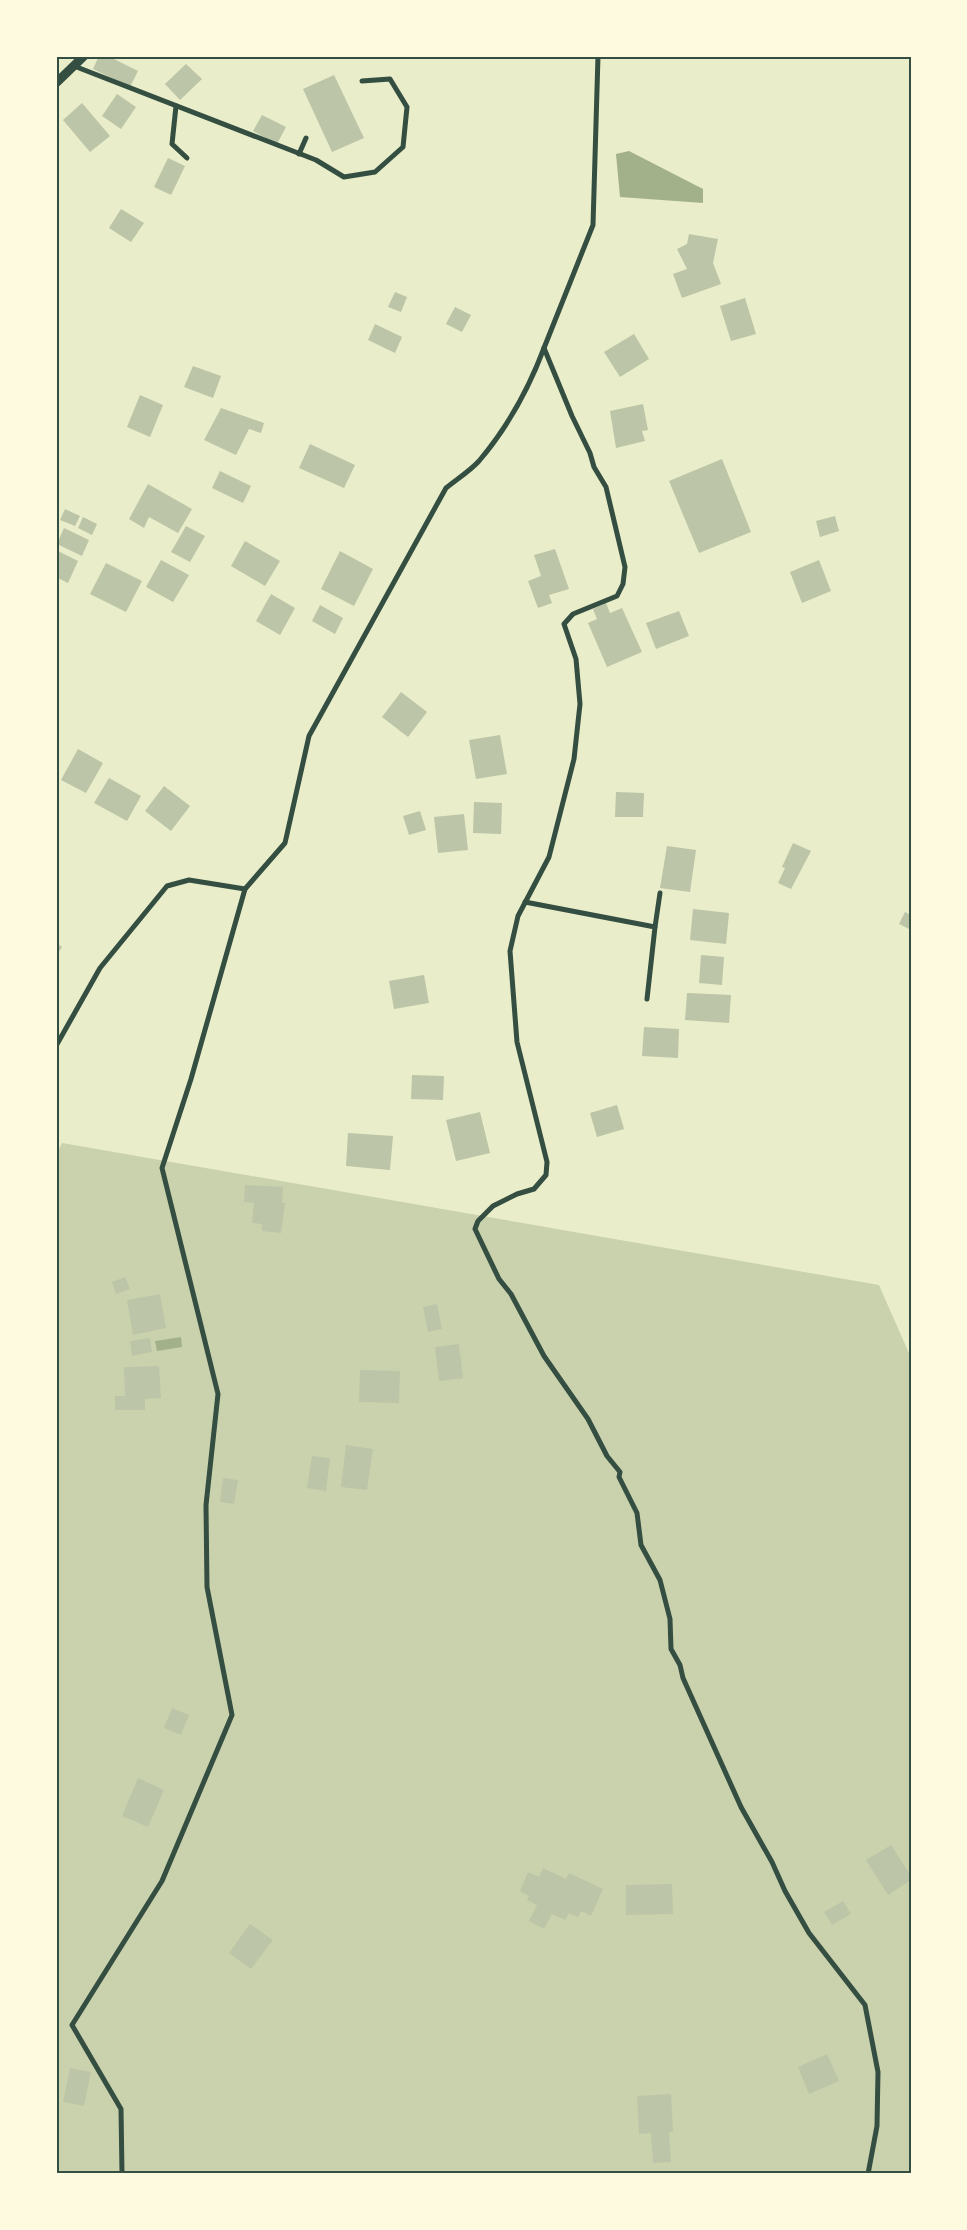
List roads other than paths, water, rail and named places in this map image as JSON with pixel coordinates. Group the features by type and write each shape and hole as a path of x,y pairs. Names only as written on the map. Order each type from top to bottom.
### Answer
{"street":[{"path":"56,83 84,56"},
{"path":"122,2174 121,2109 72,2025 162,1881 232,1716 207,1587 206,1505 218,1394 162,1168 191,1079 245,888 285,843 309,736 411,548 446,488 478,462 510,419 536,369 593,225 598,56"},
{"path":"74,66 316,160 344,177 375,172 403,147 407,107 390,79 362,81"},
{"path":"176,106 172,144 188,158"},
{"path":"299,154 306,138"},
{"path":"544,348 594,467 606,487 625,567 623,584 617,596 573,614 564,624 576,659 580,704 574,759 549,857 518,916 510,951 516,1042 545,1153 546,1175 534,1189 517,1194 493,1206 478,1221 475,1230 499,1280 511,1294 544,1356 588,1419 607,1456 620,1472 619,1477 637,1513 641,1544 660,1580 670,1620 671,1650 680,1666 683,1678 744,1812 809,1933 865,2004 878,2072 877,2126 868,2174"},
{"path":"56,1046 100,968 168,886 189,880 245,888"},
{"path":"647,999 660,893"},
{"path":"525,902 655,927"}]}
